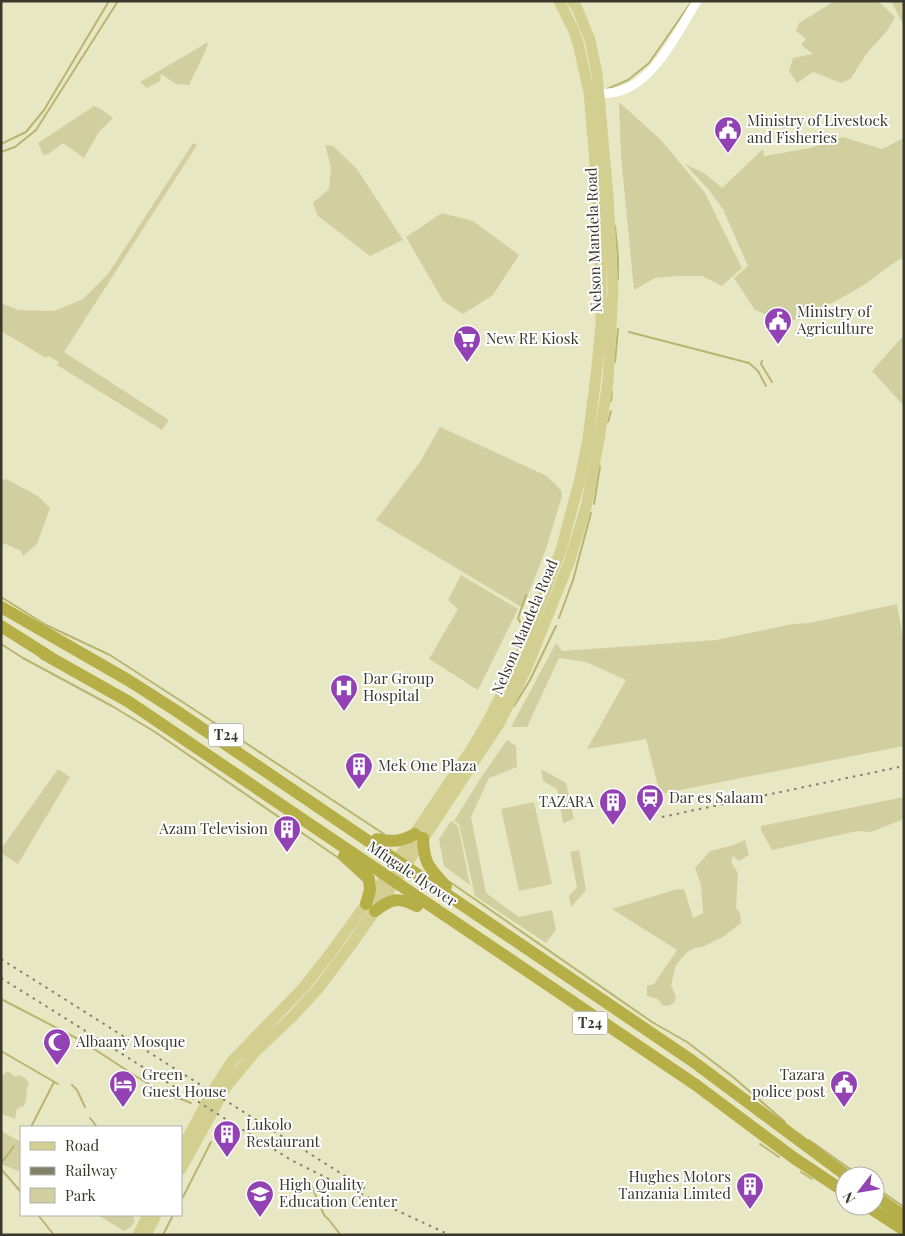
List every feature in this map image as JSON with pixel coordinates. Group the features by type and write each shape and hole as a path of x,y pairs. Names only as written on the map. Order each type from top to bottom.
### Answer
{"highway":[{"name":"T24","path":"1,607 43,633 132,674 219,730 404,858 696,1053 784,1130 835,1168"},
{"name":"T24","path":"1,626 157,728 692,1092 764,1137 835,1185"},
{"name":"Mfugale flyover","path":"43,633 128,680 255,765 692,1060 784,1130"},
{"name":"Mfugale flyover","path":"44,654 129,702 696,1085 764,1137"},
{"path":"377,839 396,842 419,836 427,864 446,886"},
{"path":"344,856 369,879 371,907 397,899 417,906"},
{"path":"885,1203 904,1216"},
{"path":"882,1216 904,1230"}],"main road":[{"name":"Nelson Mandela Road","path":"560,1 573,29 594,93"},
{"name":"Nelson Mandela Road","path":"182,1167 217,1101 234,1076 255,1052 318,989 419,836 489,719 518,661 561,550 580,478 595,385 601,325 594,93 590,40 572,1"},
{"name":"Nelson Mandela Road","path":"182,1148 212,1092 232,1061 304,987 371,907"},
{"path":"138,1235 148,1216"},
{"path":"146,1235 156,1216"}],"street":[{"path":"594,93 624,89 647,76 663,57 697,1"}],"green space":[{"path":"835,1 878,1 895,17 887,31 867,53 851,78 842,83 813,72 797,83 789,71 793,58 813,54 801,45 806,39 796,31 799,23"},
{"path":"891,1 904,1 904,26"},
{"path":"208,42 189,85 176,84 161,74 160,81 147,88 140,82"},
{"path":"619,102 661,140 705,193 742,268 722,286 702,276 679,276 655,278 634,290 621,156"},
{"path":"94,106 113,118 99,132 84,158 63,143 44,156 38,143"},
{"path":"843,137 882,149 904,138 904,257 845,296 781,325 769,316 755,310 734,278 748,266 723,209 685,164 704,173 722,188 763,149 764,156 810,148"},
{"path":"193,143 197,145 64,352 169,420 162,430 57,365 59,362 48,356 46,358 1,331 1,303 18,310 54,311 83,299 108,274"},
{"path":"325,145 333,146 357,169 403,240 370,256 318,216 313,203 329,189 331,167"},
{"path":"442,213 473,221 519,255 493,295 463,314 443,301 406,237"},
{"path":"904,335 904,406 872,371"},
{"path":"440,427 547,476 561,490 562,496 546,549 523,608 376,520 420,462"},
{"path":"6,479 38,496 50,508 37,544 23,556 21,551 6,544 1,545 1,480"},
{"path":"461,575 518,609 478,690 429,659 458,609 448,600"},
{"path":"897,604 904,644 904,746 660,794 646,739 587,749 626,680 586,662 559,658 527,727 511,727 556,643 562,651 716,640"},
{"path":"507,740 516,746 517,767 489,778 471,817 486,893 519,917 552,910 556,930 546,943 475,896 459,824 454,821"},
{"path":"58,769 70,777 18,864 1,853 1,849"},
{"path":"541,769 566,783 574,819 563,823 557,789 543,781"},
{"path":"904,797 904,819 871,832 857,831 772,850 761,830 761,826"},
{"path":"534,802 552,884 519,891 501,809"},
{"path":"451,821 458,826 470,885 444,866 439,839"},
{"path":"745,840 749,855 739,861 733,856 731,862 738,873 736,908 740,913 741,923 723,937 687,952 676,965 671,985 676,997 674,1003 668,1006 662,1005 658,999 647,996 647,986 654,984 677,950 612,909 674,890 684,889 693,918 703,913 701,885 695,868 710,851"},
{"path":"579,850 586,890 571,907 569,896 577,887 570,852"},
{"path":"7,1071 16,1077 19,1075 25,1078 29,1084 24,1107 17,1108 15,1119 4,1115 1,1111 1,1077"},
{"path":"1,1131 20,1141 20,1172 1,1164"},
{"path":"100,1216 133,1216 134,1223 124,1231"}],"waterway":[{"path":"1,144 26,132 44,110 109,1"},
{"path":"1,152 15,147 36,130 118,1"},
{"path":"607,89 628,80 649,63 692,1"},
{"path":"615,226 618,279"},
{"path":"615,362 618,329"},
{"path":"629,332 749,363 758,371 766,386"},
{"path":"762,361 761,364 772,382"},
{"path":"611,401 612,392"},
{"path":"608,422 611,411"},
{"path":"594,504 600,466"},
{"path":"559,618 573,580 591,513"},
{"path":"520,622 518,618 526,595"},
{"path":"1,597 46,625 110,655 221,727"},
{"path":"514,706 530,680 556,626"},
{"path":"1,644 155,732 340,859"},
{"path":"226,730 384,834"},
{"path":"450,882 652,1022 687,1042 733,1077 785,1122"},
{"path":"1,999 78,1039"},
{"path":"88,1045 169,1096 191,1103"},
{"path":"1,1051 58,1084"},
{"path":"32,1126 54,1082 56,1083"},
{"path":"72,1085 77,1090 85,1107"},
{"path":"90,1118 96,1126"},
{"path":"809,1140 846,1166"},
{"path":"183,1197 211,1142"},
{"path":"760,1144 779,1157"},
{"path":"1,1161 14,1146"},
{"path":"1,1169 20,1191"},
{"path":"801,1172 812,1179"},
{"path":"312,1187 324,1215 328,1219"},
{"path":"885,1194 904,1207"},
{"path":"39,1216 54,1235"},
{"path":"163,1235 172,1216"},
{"path":"329,1220 340,1234"}],"railway":[{"path":"662,817 904,766"},
{"path":"1,959 369,1191"},
{"path":"1,978 291,1160 450,1235"}],"place":[{"name":"Ministry of Livestock and Fisheries","path":"728,154"},
{"name":"Ministry of Agriculture","path":"778,345"},
{"name":"New RE Kiosk","path":"467,363"},
{"name":"Dar Group Hospital","path":"344,712"},
{"name":"Mek One Plaza","path":"359,790"},
{"name":"Dar es Salaam","path":"650,822"},
{"name":"TAZARA","path":"613,826"},
{"name":"Azam Television","path":"287,853"},
{"name":"Albaany Mosque","path":"57,1066"},
{"name":"Green Guest House","path":"123,1108"},
{"name":"Tazara police post","path":"844,1108"},
{"name":"Lukolo Restaurant","path":"227,1158"},
{"name":"Hughes Motors Tanzania Limted","path":"750,1210"},
{"name":"High Quality Education Center","path":"260,1218"}]}
